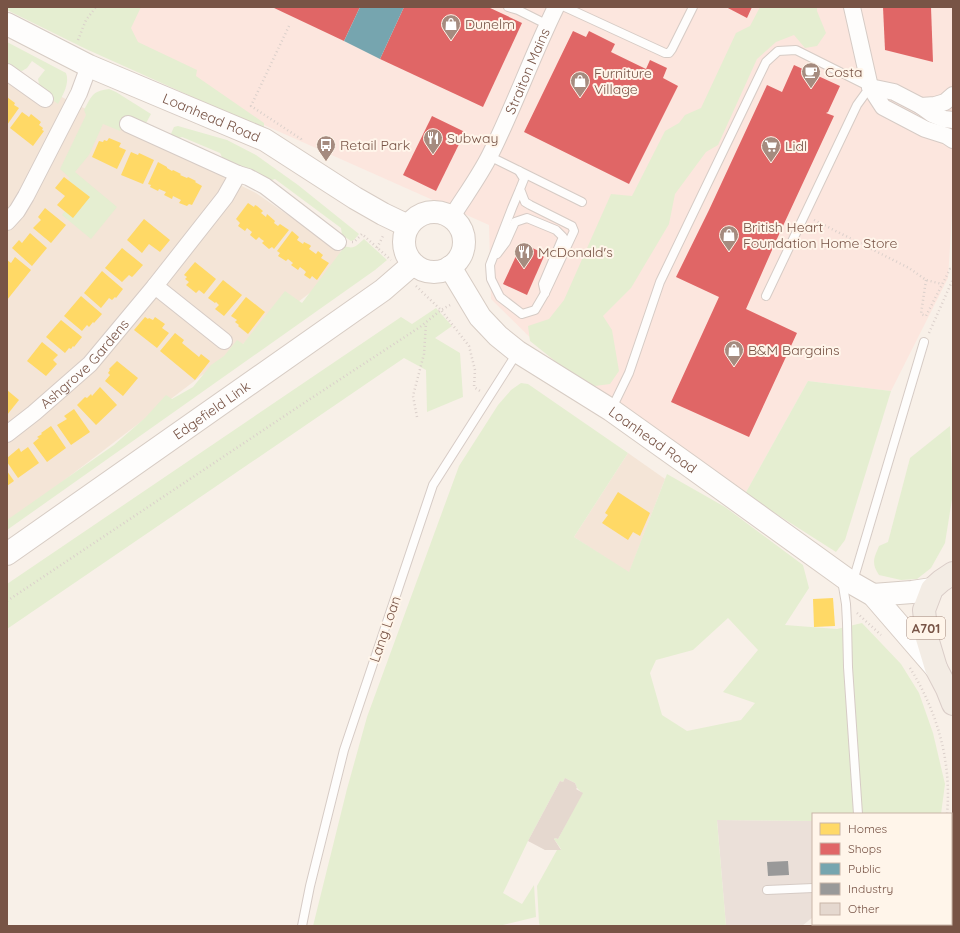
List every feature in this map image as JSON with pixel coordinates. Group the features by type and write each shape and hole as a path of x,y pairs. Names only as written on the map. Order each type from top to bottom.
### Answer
{"main road":[{"name":"Loanhead Road","path":"7,24 80,62 265,140 355,198 408,226"},
{"path":"436,212 451,218 458,225 462,233 464,243 462,252 457,261 450,267 441,271 431,272 402,266 407,256 404,246 404,235 408,226 420,215 428,213 436,212"},
{"name":"Edgefield Link","path":"7,554 383,290 402,266"},
{"name":"Loanhead Road","path":"450,267 480,317 498,336 518,352 611,410 847,579 873,595 936,668"},
{"path":"873,595 912,592 947,575"},
{"name":"A701","path":"947,575 924,610 927,638 936,668 953,704"}],"street":[{"name":"Straiton Mains","path":"451,218 490,156 556,7"},
{"path":"852,7 870,87 883,107 925,129 951,137"},
{"path":"7,222 17,211 26,196 79,93 80,62"},
{"path":"7,72 27,78 45,99"},
{"path":"870,87 894,92 921,106 932,114 944,119 953,120"},
{"path":"921,106 945,102 953,95"},
{"path":"128,124 265,186 338,242"},
{"name":"Ashgrove Gardens","path":"7,434 40,408 90,364 225,197 238,174"},
{"path":"154,286 224,341"}],"lane":[{"path":"508,7 548,24"},
{"path":"565,7 665,53 669,53 693,7"},
{"path":"611,410 629,373 660,282 766,62 778,51 796,50 870,87 857,105 766,296"},
{"path":"490,156 582,202"},
{"path":"519,171 524,179 490,265 491,279 500,297 522,314 535,310 545,293 574,231 572,226 525,202 520,190"},
{"path":"492,261 506,242 515,222 527,218 556,230 563,238 543,284 545,293"},
{"path":"858,813 848,667 848,623 846,604 847,579 924,342"},
{"name":"Lang Loan","path":"302,926 310,886 344,750 433,485 518,352"},
{"path":"767,890 812,888"}],"path":[{"path":"80,62 86,20 96,7"},
{"path":"289,26 251,106 301,139 299,145"},
{"path":"804,215 909,268 926,280 942,284"},
{"path":"338,242 354,242 362,234 402,266 441,310 469,346 475,370 474,387 489,397"},
{"path":"926,280 921,314 926,316 950,269 953,270"},
{"path":"924,342 953,280"},
{"path":"7,601 426,323 441,310 468,296"},
{"path":"417,417 413,396 424,354 426,323"},
{"path":"846,604 883,637"},
{"path":"906,662 926,696 934,715 941,740 947,771 947,813"}],"shaded area":[{"path":"131,7 953,7 953,197 948,278 891,391 808,381 745,494 566,373 491,299 489,225 109,56"},
{"path":"7,70 256,193 353,260 7,524"},
{"path":"628,453 665,479 629,573 574,537"},
{"path":"717,820 812,821 812,918 802,926 726,926"}],"green space":[{"path":"7,7 141,7 131,28 138,42 197,70 196,76 264,123 264,129 86,49 7,10"},
{"path":"760,7 817,7 817,11 826,33 817,46 805,48 794,35 776,42 757,59 718,145 706,152 675,194 669,224 631,288 603,316 612,330 619,371 610,384 595,386 560,365 530,341 528,326 549,319 564,300 611,194 632,196 665,131 679,123 685,115 701,108 736,33 750,26"},
{"path":"7,42 66,73 67,85 58,104 45,94 39,84 38,79 45,70 32,61 27,68 22,71 16,70 7,65"},
{"path":"109,89 151,114 145,125 127,116 120,131 103,124 89,155 75,172 117,207 91,239 62,215 65,211 89,197 68,180 70,178 60,169 86,115 84,110 91,98 99,91"},
{"path":"178,126 227,140 256,155 298,185 359,234 354,240 351,241 342,235 341,228 275,179 269,181 247,168 223,159 220,153 182,137 176,139 170,136 174,127"},
{"path":"364,239 387,260 375,270 7,530 7,520 114,445 145,418 166,395 172,399 193,387 211,365 224,356 237,340 243,344 285,291 302,303 345,246 353,247"},
{"path":"436,308 452,326 435,338 460,353 463,397 427,412 426,370 404,358 7,629 7,584 401,317 412,324"},
{"path":"808,381 891,391 845,540 836,552 745,494"},
{"path":"521,383 528,384 628,453 574,537 629,572 667,474 725,507 803,565 809,588 785,625 837,629 862,623 901,664 919,693 933,733 945,784 941,813 812,813 812,821 717,820 726,926 540,926 537,886 557,850 561,849 554,839 558,839 582,793 577,788 575,783 565,778 563,782 560,781 528,841 503,893 522,904 534,885 536,917 499,926 313,926 347,789 367,717 459,466 498,405 511,390","holes":["728,618 758,650 723,692 755,703 741,720 687,731 662,715 650,673 656,660 693,650"]},
{"path":"950,426 953,493 945,543 931,568 917,579 901,580 879,575 874,564 874,560 879,546 888,542 910,458"}],"building: Homes":[{"path":"7,97 19,108 7,125"},
{"path":"22,112 29,117 31,114 41,122 39,125 44,131 33,146 10,128"},
{"path":"109,138 121,143 119,147 126,150 117,169 92,157 99,141 107,141"},
{"path":"131,152 138,155 139,153 154,160 143,184 121,175"},
{"path":"158,162 172,171 173,170 181,174 180,175 196,181 195,182 202,186 192,205 189,204 187,206 179,203 181,200 173,196 172,199 164,195 166,192 159,189 158,191 150,187 151,185 148,184"},
{"path":"64,177 90,197 73,218 57,205 65,196 55,188"},
{"path":"248,203 254,207 255,205 257,206 263,211 261,213 266,217 267,214 278,226 280,224 289,230 274,249 272,247 269,249 262,243 264,241 259,237 256,240 250,235 252,232 247,228 245,231 238,226 240,223 236,219"},
{"path":"45,208 66,225 51,243 33,228 41,220 38,217"},
{"path":"144,219 170,240 160,252 149,244 142,253 127,240"},
{"path":"292,231 299,237 297,240 303,244 304,242 310,245 311,246 309,249 316,254 318,251 323,255 321,258 329,263 317,280 312,276 310,279 304,275 306,272 300,267 298,270 291,265 293,263 288,259 286,261 278,256 280,253 277,251"},
{"path":"30,233 47,248 32,266 12,248 19,240 22,243"},
{"path":"122,248 143,265 132,277 129,275 122,282 105,268"},
{"path":"15,257 31,270 7,300 7,260 11,263"},
{"path":"195,262 216,279 204,294 199,290 196,293 186,285 189,282 185,279 187,277 184,275"},
{"path":"102,271 123,289 116,298 115,297 112,300 109,298 101,308 84,293"},
{"path":"223,280 242,295 224,316 215,309 219,305 208,298"},
{"path":"81,296 102,314 94,323 93,322 89,327 87,325 82,331 64,316"},
{"path":"246,297 265,312 248,334 238,326 239,325 235,322 237,320 231,316"},
{"path":"145,317 153,320 155,317 165,324 162,328 169,333 157,348 134,330"},
{"path":"61,320 82,337 74,347 73,346 71,349 69,348 65,353 46,337"},
{"path":"175,333 184,340 182,343 199,357 201,354 210,361 195,380 160,351"},
{"path":"42,342 58,355 53,360 57,364 46,376 27,361"},
{"path":"117,361 138,378 123,396 105,381 110,375 108,373 110,370 109,369"},
{"path":"100,387 117,405 96,425 77,405 85,397 87,398 91,394 92,396"},
{"path":"7,390 19,400 7,415"},
{"path":"74,409 90,432 71,445 57,425 67,419 64,416"},
{"path":"51,426 66,448 47,462 33,443 39,438 37,437 42,434 41,433"},
{"path":"28,447 39,463 18,478 7,462 7,458 19,448 21,452"},
{"path":"7,471 14,481 7,486"},
{"path":"618,492 650,513 640,536 633,532 628,540 602,523 608,515 605,513"},
{"path":"833,598 835,626 814,627 813,599"}],"building: Shops":[{"path":"272,7 360,7 344,41"},
{"name":"Dunelm","path":"404,7 488,7 522,23 483,107 380,59"},
{"path":"726,7 752,7 747,18"},
{"path":"883,7 931,7 933,62 885,50"},
{"name":"Furniture Village","path":"573,31 586,37 589,31 615,44 611,52 646,69 650,60 667,68 663,78 678,86 629,184 524,132"},
{"path":"794,65 840,86 828,112 826,113 834,116 746,309 797,333 749,437 671,402 719,297 676,277 767,85 782,92"},
{"path":"432,116 465,132 436,191 403,175"},
{"name":"McDonald's","path":"522,243 545,254 527,295 503,284"}],"building: Public":[{"path":"360,7 404,7 380,59 344,41"}],"building: Industry":[{"path":"788,861 789,875 768,876 767,862"}],"building: Other":[{"path":"565,778 575,783 576,789 583,793 558,839 554,839 561,850 545,850 528,841 560,781 563,782"}],"place":[{"name":"Dunelm","path":"451,41"},
{"name":"Costa","path":"811,89"},
{"name":"Furniture Village","path":"580,98"},
{"name":"Subway","path":"433,155"},
{"name":"Retail Park","path":"326,162"},
{"name":"Lidl","path":"771,163"},
{"name":"British Heart Foundation Home Store","path":"729,252"},
{"name":"McDonald's","path":"524,269"},
{"name":"B&M Bargains","path":"734,367"}]}
